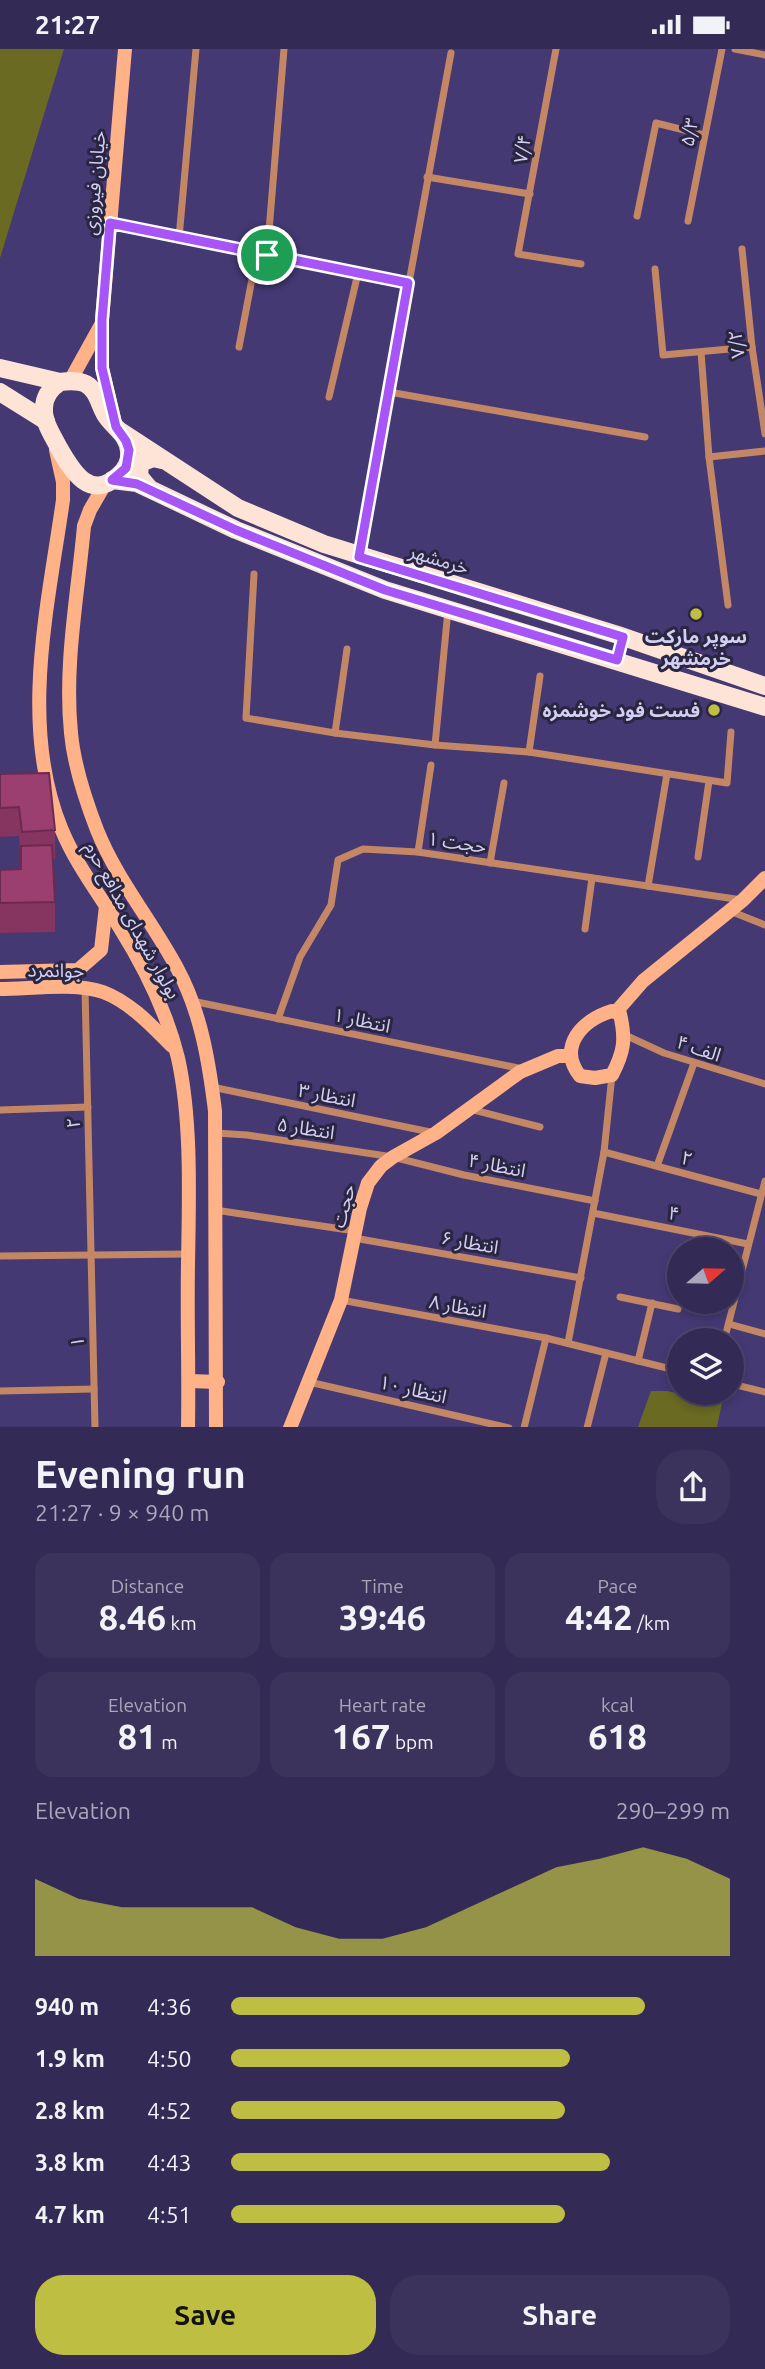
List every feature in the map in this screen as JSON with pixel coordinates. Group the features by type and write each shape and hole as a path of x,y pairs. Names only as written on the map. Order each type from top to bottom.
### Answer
{"main road":[{"name":"خیابان فیروزی","path":"118,429 102,368 102,320 125,49"},
{"path":"102,320 65,381 52,388 44,407 49,428 68,466 78,478 92,485 109,482 137,484 236,530 385,590 765,707"},
{"path":"1,368 80,382 91,388 129,450 126,468 109,482"},
{"path":"0,392 49,428"},
{"name":"بولوار شهدای مدافع حرم","path":"49,428 63,482 39,686 41,733 47,777 61,827 86,877 121,929 152,987 174,1048 185,1112 188,1427"},
{"name":"خرمشهر","path":"118,429 238,508 359,557 623,637 765,685"},
{"path":"152,490 141,481 138,470 140,463 145,460 162,460"},
{"name":"بولوار شهدای مدافع حرم","path":"109,482 90,510 83,535 69,705 71,735 85,797 108,856 167,949 192,1000 205,1045 212,1087 215,1133 218,1382 216,1427"},
{"path":"59,529 65,522 76,521 83,535"},
{"path":"617,660 623,637"},
{"path":"615,1012 643,981 743,900 765,878"},
{"name":"جوانمرد","path":"0,972 78,970 101,950 106,906"},
{"name":"جوانمرد","path":"0,989 85,989 103,992 129,1007 174,1048"},
{"path":"612,1011 621,1014 625,1035 621,1057 612,1075 595,1078 580,1076 571,1065 570,1047 582,1029 600,1014 612,1011"},
{"name":"حجت","path":"290,1427 341,1300 368,1183 381,1166 393,1157 436,1133 526,1069 558,1056 570,1056"},
{"path":"189,1381 218,1382"}],"street":[{"path":"179,238 196,49"},
{"path":"267,255 284,49"},
{"name":"۷/۴","path":"556,49 518,254 581,264"},
{"name":"۵/۳","path":"688,221 722,49"},
{"path":"734,49 765,55"},
{"path":"359,557 451,53"},
{"path":"637,216 656,123 705,135"},
{"path":"427,177 530,194"},
{"path":"110,223 408,283"},
{"name":"۷/۲","path":"743,249 752,347 765,434"},
{"path":"239,348 257,253"},
{"path":"655,269 663,355 752,347"},
{"path":"329,397 358,273"},
{"path":"701,352 709,457 728,605"},
{"path":"388,392 645,437"},
{"path":"709,457 765,451"},
{"path":"254,574 246,718 335,733 530,753 727,783 732,731"},
{"path":"435,745 449,609"},
{"path":"335,733 347,649"},
{"path":"530,753 540,676"},
{"path":"418,852 431,765"},
{"path":"648,886 667,774"},
{"path":"698,857 709,781"},
{"path":"490,863 504,783"},
{"name":"حجت ۱","path":"278,1019 300,957 331,905 338,860 363,849 418,852 743,900"},
{"path":"586,929 592,878"},
{"path":"729,911 765,925"},
{"name":"۲","path":"85,989 91,1255"},
{"name":"انتظار ۱","path":"192,1000 526,1069"},
{"name":"۴ الف","path":"625,1035 694,1063 765,1084"},
{"path":"657,1166 694,1063"},
{"path":"568,1343 604,1152 612,1075"},
{"name":"انتظار ۳","path":"212,1087 436,1133"},
{"path":"0,1110 88,1107"},
{"path":"468,1109 540,1127"},
{"name":"انتظار ۵","path":"215,1133 247,1135 393,1157"},
{"name":"۲","path":"604,1152 761,1194"},
{"name":"انتظار ۴","path":"393,1157 464,1175 595,1201"},
{"path":"728,1328 764,1181"},
{"name":"انتظار ۶","path":"215,1210 581,1278"},
{"name":"۴","path":"593,1213 748,1244"},
{"path":"0,1256 188,1254"},
{"name":"۱","path":"91,1255 95,1427"},
{"path":"620,1297 667,1306"},
{"name":"انتظار ۸","path":"341,1300 546,1338 667,1368"},
{"path":"638,1361 652,1303"},
{"path":"729,1324 765,1334"},
{"path":"524,1427 546,1338"},
{"path":"587,1427 607,1353"},
{"name":"انتظار ۱۰","path":"309,1382 509,1427"},
{"path":"744,1387 765,1392"},
{"path":"0,1391 94,1389"}],"shaded area":[{"path":"0,49 64,49 0,258"},
{"path":"651,1391 667,1391 667,1405 722,1405 717,1427 638,1427"}],"building":[{"path":"49,773 55,830 22,832 19,807 0,808 0,774"},
{"path":"52,845 55,902 0,903 0,870 21,869 21,846"}],"place":[{"name":"سوپر مارکت خرمشهر","path":"696,614"},
{"name":"فست فود خوشمزه","path":"714,710"}],"route":[{"path":"110,223 267,255 408,283 359,557 623,637 617,660 385,590 236,530 137,484 112,480 126,468 129,450 116,427 102,368 102,320 110,223"}]}
